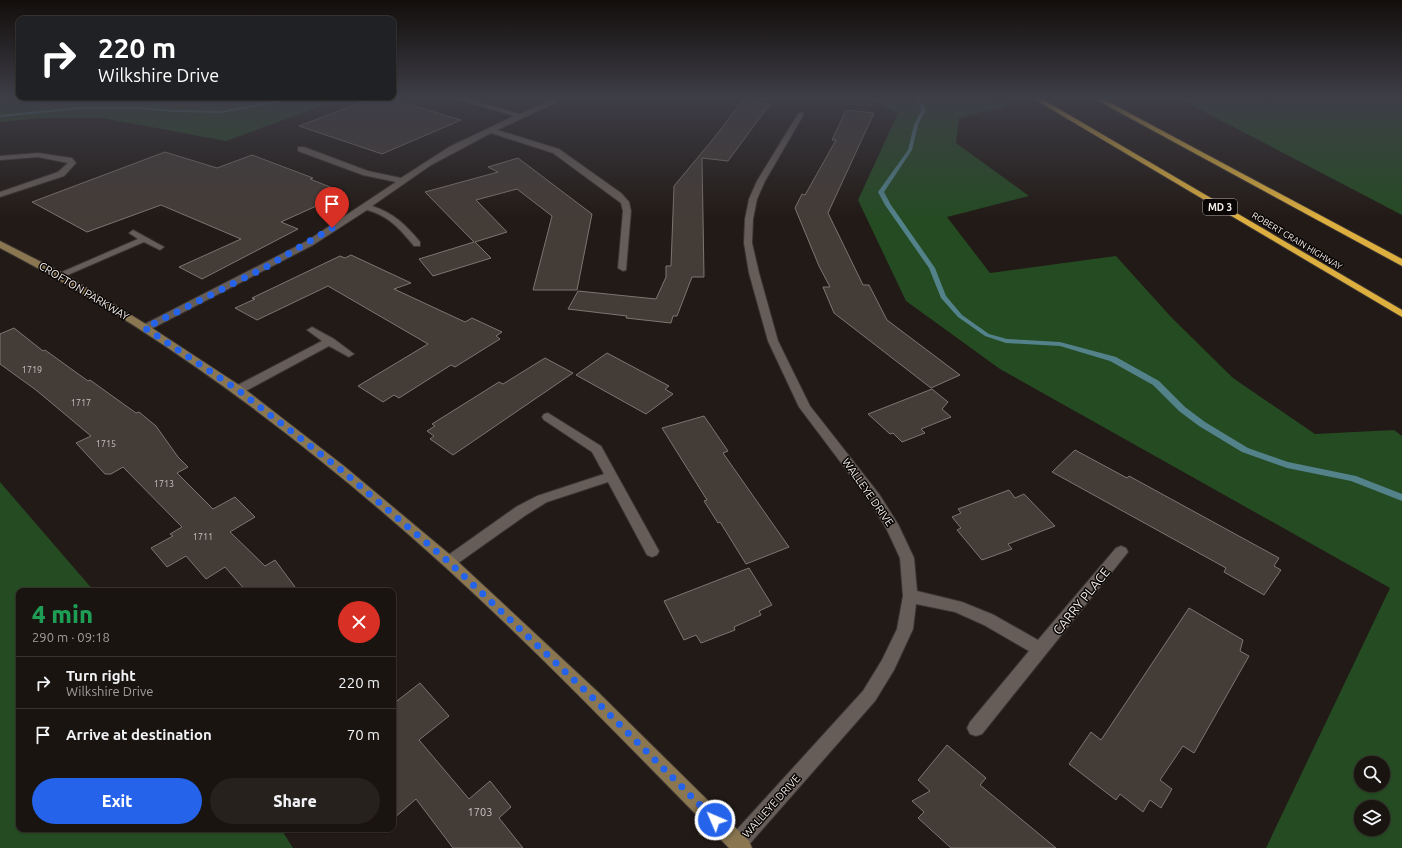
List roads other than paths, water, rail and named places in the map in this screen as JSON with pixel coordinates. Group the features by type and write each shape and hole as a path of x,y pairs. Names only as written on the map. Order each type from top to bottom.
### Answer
{"highway":[{"name":"ROBERT CRAIN HIGHWAY","path":"1104,139 1402,314"},
{"path":"1170,139 1402,263"}],"street":[{"path":"145,328 310,243 366,207 428,163 472,139"},
{"path":"516,139 556,151 618,194 625,202 627,211 623,268"},
{"name":"WALLEYE DRIVE","path":"740,845 869,696 888,665 905,629 910,596 907,558 893,528 874,497 805,407 773,341 754,273 748,243 749,219 753,199 761,181 786,139"},
{"path":"300,149 366,173 402,180"},
{"path":"0,158 38,155 69,160 72,163 62,174 0,195"},
{"path":"366,207 392,216 418,244"},
{"path":"133,233 160,247"},
{"path":"60,275 145,239"},
{"name":"CROFTON PARKWAY","path":"0,244 60,275 145,328 238,390 340,469 449,562 592,697 740,845"},
{"path":"312,330 349,354"},
{"path":"238,390 330,341"},
{"path":"548,417 597,449 652,551"},
{"path":"449,562 521,511 542,499 612,476"},
{"name":"CARRY PLACE","path":"976,728 1121,552"},
{"path":"910,596 957,606 990,620 1041,650"}],"waterway":[{"path":"913,139 910,150 881,192 888,205 932,268 943,297 960,316 987,335 1006,341 1060,344 1113,359 1156,383 1182,409 1202,424 1245,450 1287,465 1353,478 1402,498"}]}
